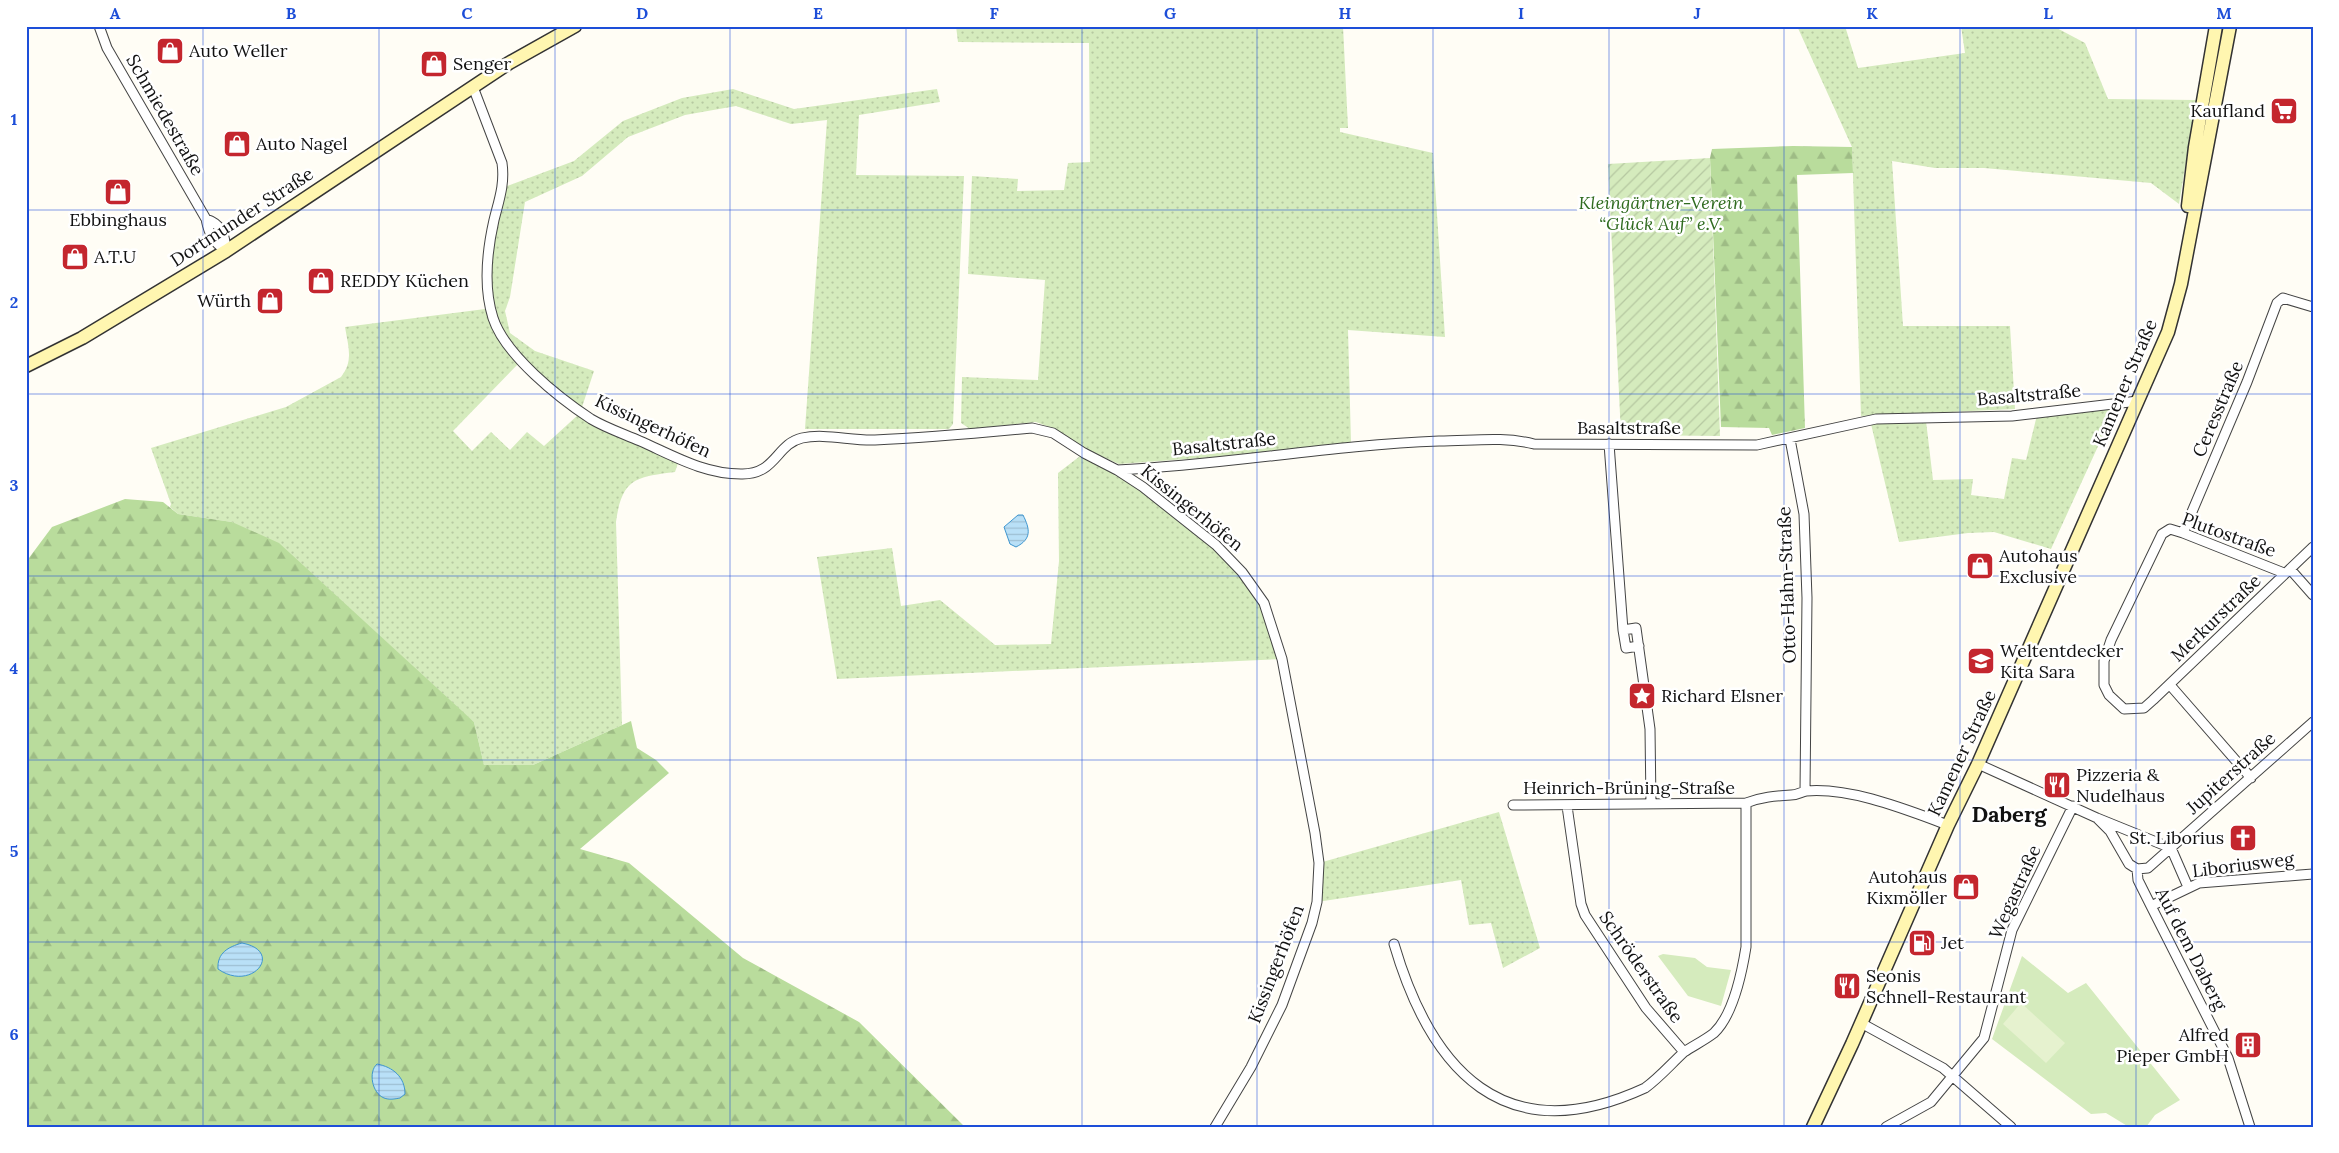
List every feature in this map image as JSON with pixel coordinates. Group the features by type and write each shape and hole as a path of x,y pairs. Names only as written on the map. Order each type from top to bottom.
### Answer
{"main road":[{"name":"Dortmunder Straße","path":"26,366 82,338 226,251 473,87 546,40 575,26"},
{"name":"Kamener Straße","path":"2186,251 2189,191 2216,26"},
{"name":"Kamener Straße","path":"1813,1127 1948,826 1978,764 2168,332 2181,284 2230,26"}],"street":[{"name":"Schmiedestraße","path":"99,26 106,48 206,219 214,221 220,227 225,236 226,251"},
{"name":"Kissingerhöfen","path":"473,87 502,163 504,176 489,248 488,290 494,320 499,333 521,361 592,419 690,465 715,472 743,475 767,468 790,444 800,439 812,437 873,440 1032,428 1053,433 1084,454 1117,470 1143,487 1216,545 1242,572 1264,603 1287,677 1315,833 1319,874 1312,923 1280,1010 1248,1073 1215,1127"},
{"name":"Ceresstraße","path":"2183,533 2247,382 2277,303 2283,298 2313,307"},
{"name":"Basaltstraße","path":"1117,470 1216,463 1326,449 1420,442 1516,439 1534,444 1757,445 1876,419 2012,416 2138,401"},
{"name":"Otto-Hahn-Straße","path":"1790,438 1804,514 1808,598 1805,791"},
{"path":"1609,444 1623,630 1626,648 1639,646"},
{"name":"Plutostraße","path":"2162,534 2170,529 2287,571 2313,595"},
{"name":"Merkurstraße","path":"2162,534 2111,640 2104,661 2104,685 2109,695 2124,709 2144,708 2313,547"},
{"path":"1623,630 1636,628 1639,646 1650,729 1651,804"},
{"name":"Merkurstraße","path":"2170,684 2251,778"},
{"name":"Jupiterstraße","path":"2171,848 2313,722"},
{"name":"Auf dem Daberg","path":"1978,764 2097,818 2171,848 2188,887"},
{"name":"Heinrich-Brüning-Straße","path":"1514,805 1746,803 1760,797 1796,795 1805,791 1839,794 1898,806 1948,826"},
{"path":"1583,1117 1600,1113 1646,1087 1684,1052 1714,1033 1728,1011 1743,969 1746,947 1746,803"},
{"name":"Schröderstraße","path":"1567,806 1581,904 1585,915 1646,1008 1684,1052"},
{"name":"Wegastraße","path":"1886,1127 1931,1102 1984,1038 2012,930 2073,806"},
{"name":"Auf dem Daberg","path":"2097,818 2110,831 2129,864 2138,869 2148,868 2171,848"},
{"name":"Auf dem Daberg","path":"2138,869 2138,880 2228,1058 2250,1127"},
{"name":"Liboriusweg","path":"2151,906 2199,883 2313,874"},
{"path":"1394,944 1417,1011 1434,1042 1454,1071 1476,1096"},
{"path":"1861,1023 1943,1068 2011,1127"}],"green space":[{"path":"956,26 1343,26 1348,128 1340,128 1340,132 1433,153 1445,337 1348,330 1351,443 1255,454 1119,464 1087,450 1052,428 1036,422 970,429 961,423 962,377 1038,380 1045,280 968,274 972,176 1018,179 1017,191 1064,190 1068,163 1090,162 1089,43 958,42"},
{"path":"1797,26 1845,26 1858,68 1965,53 1961,26 2053,26 2085,43 2108,99 2196,100 2179,204 2151,183 1984,168 1935,168 1892,161 1903,326 2010,326 2015,409 1861,416 1852,147"},
{"path":"733,89 794,109 937,89 940,102 859,115 856,175 964,176 953,424 949,429 805,429 827,120 791,124 736,106 685,115 628,137 582,176 525,202 510,297 505,311 510,333 535,351 594,371 582,407 529,365 511,346 504,335 497,319 493,301 492,262 498,222 507,186 574,161 623,121 682,98"},
{"path":"1793,146 1852,147 1853,173 1797,175 1805,428 1772,435 1769,428 1721,427 1710,158 1712,149"},
{"name":"Kleingärtner-Verein “Glück Auf” e.V.","path":"1710,158 1720,436 1621,435 1608,164"},
{"path":"485,309 498,338 518,364 453,431 472,451 491,432 510,450 527,432 544,446 579,414 590,422 678,463 675,472 641,478 633,482 622,496 619,507 616,522 622,725 533,765 484,765 474,722 232,522 178,514 170,507 171,504 151,448 286,407 341,377 348,365 349,359 345,327"},
{"path":"2116,407 2051,549 1994,532 1968,533 1899,542 1871,424 1926,421 1933,480 1973,479 1971,495 2004,499 2012,458 2026,460 2037,415"},
{"path":"1084,453 1117,470 1192,524 1255,588 1282,659 837,679 817,557 892,548 901,606 940,600 995,645 1051,644 1059,561 1058,473"},
{"path":"125,499 163,502 178,514 232,522 279,543 474,722 484,765 533,765 631,721 637,748 656,760 669,773 580,849 629,863 743,958 859,1022 965,1127 26,1127 26,562 52,527"},
{"path":"1499,812 1540,948 1503,968 1491,923 1469,925 1461,880 1317,902 1319,863"},
{"path":"1663,954 1695,958 1707,967 1731,970 1721,1006 1688,996 1658,956"},
{"path":"2022,956 2068,993 2086,983 2180,1100 2155,1115 2146,1127 2129,1127 2106,1113 2091,1114 1992,1039"},
{"path":"2021,1003 2065,1043 2046,1063 2003,1024"}],"water":[{"path":"1018,515 1023,515 1028,533 1025,541 1016,547 1010,544 1004,527"},
{"path":"242,943 255,947 261,954 262,961 259,968 252,973 242,976 231,975 218,969 219,959 224,951"},
{"path":"377,1064 393,1070 400,1078 405,1094 400,1098 386,1099 377,1092 372,1077"}],"place":[{"name":"Auto Weller","path":"170,51"},
{"name":"Senger","path":"434,64"},
{"name":"Kaufland","path":"2284,111"},
{"name":"Auto Nagel","path":"237,144"},
{"name":"Ebbinghaus","path":"118,192"},
{"name":"A.T.U","path":"75,257"},
{"name":"REDDY Küchen","path":"321,281"},
{"name":"Würth","path":"270,301"},
{"name":"Autohaus Exclusive","path":"1980,566"},
{"name":"Weltentdecker Kita Sara","path":"1981,661"},
{"name":"Richard Elsner","path":"1642,696"},
{"name":"Pizzeria & Nudelhaus","path":"2057,785"},
{"name":"St. Liborius","path":"2243,838"},
{"name":"Autohaus Kixmöller","path":"1966,887"},
{"name":"Jet","path":"1922,943"},
{"name":"Seonis Schnell-Restaurant","path":"1847,986"},
{"name":"Alfred Pieper GmbH","path":"2248,1045"}],"district":[{"name":"Daberg","path":"2009,814"}]}
